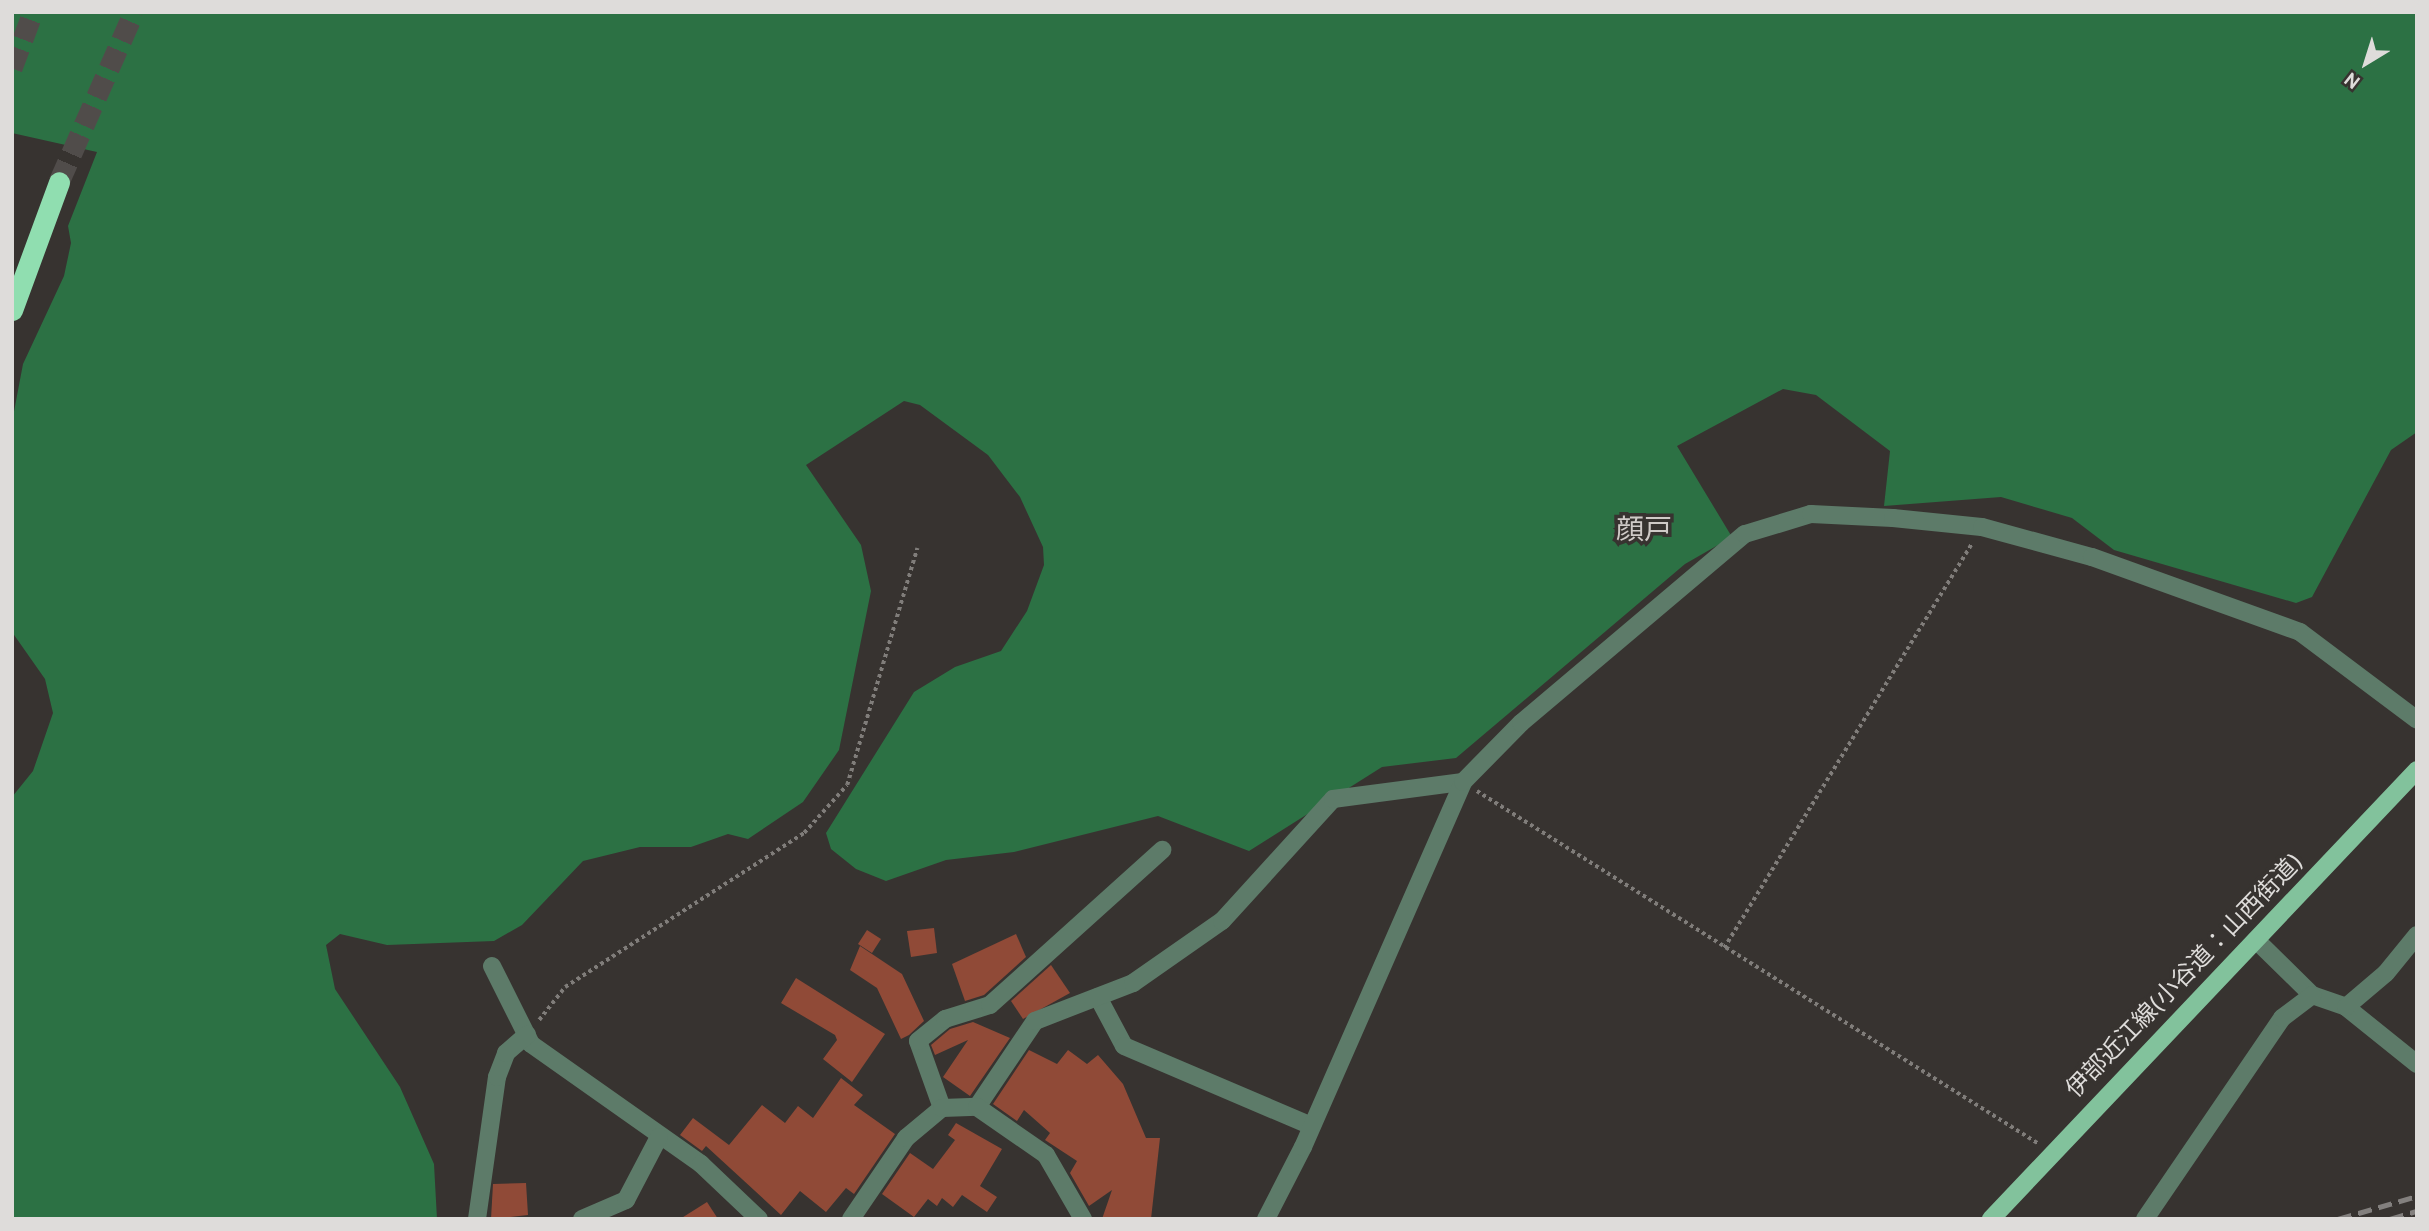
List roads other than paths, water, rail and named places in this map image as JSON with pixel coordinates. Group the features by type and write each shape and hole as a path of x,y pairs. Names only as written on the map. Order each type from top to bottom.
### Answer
{"highway":[{"path":"12,310 59,182"}],"main road":[{"name":"伊部近江線(小谷道：山西街道)","path":"1991,1219 2417,769"}],"street":[{"path":"1266,1219 1312,1126 1463,782 1521,723 1745,534 1811,514 1982,527 2092,557 2300,632 2417,720"},
{"path":"976,1107 1035,1021 1133,983 1222,920 1333,799 1463,782"},
{"path":"942,1108 918,1041 945,1019 990,1005 1162,850"},
{"path":"2346,1007 2386,973 2417,936"},
{"path":"2256,940 2312,995 2346,1007 2417,1065"},
{"path":"492,966 531,1044 735,1192 759,1219"},
{"path":"2145,1219 2282,1018 2312,995"},
{"path":"1098,997 1124,1046 1312,1126"},
{"path":"477,1219 496,1077 506,1053 527,1035"},
{"path":"851,1219 906,1138 942,1108 976,1107 1046,1155 1083,1219"},
{"path":"582,1219 626,1200 659,1137"}],"tunnel":[{"path":"12,68 33,12"},
{"path":"59,182 134,12"}],"railway":[{"path":"2338,1219 2417,1196"},
{"path":"2390,1219 2417,1211"}],"district":[{"name":"顔戸","path":"1644,532"}]}
